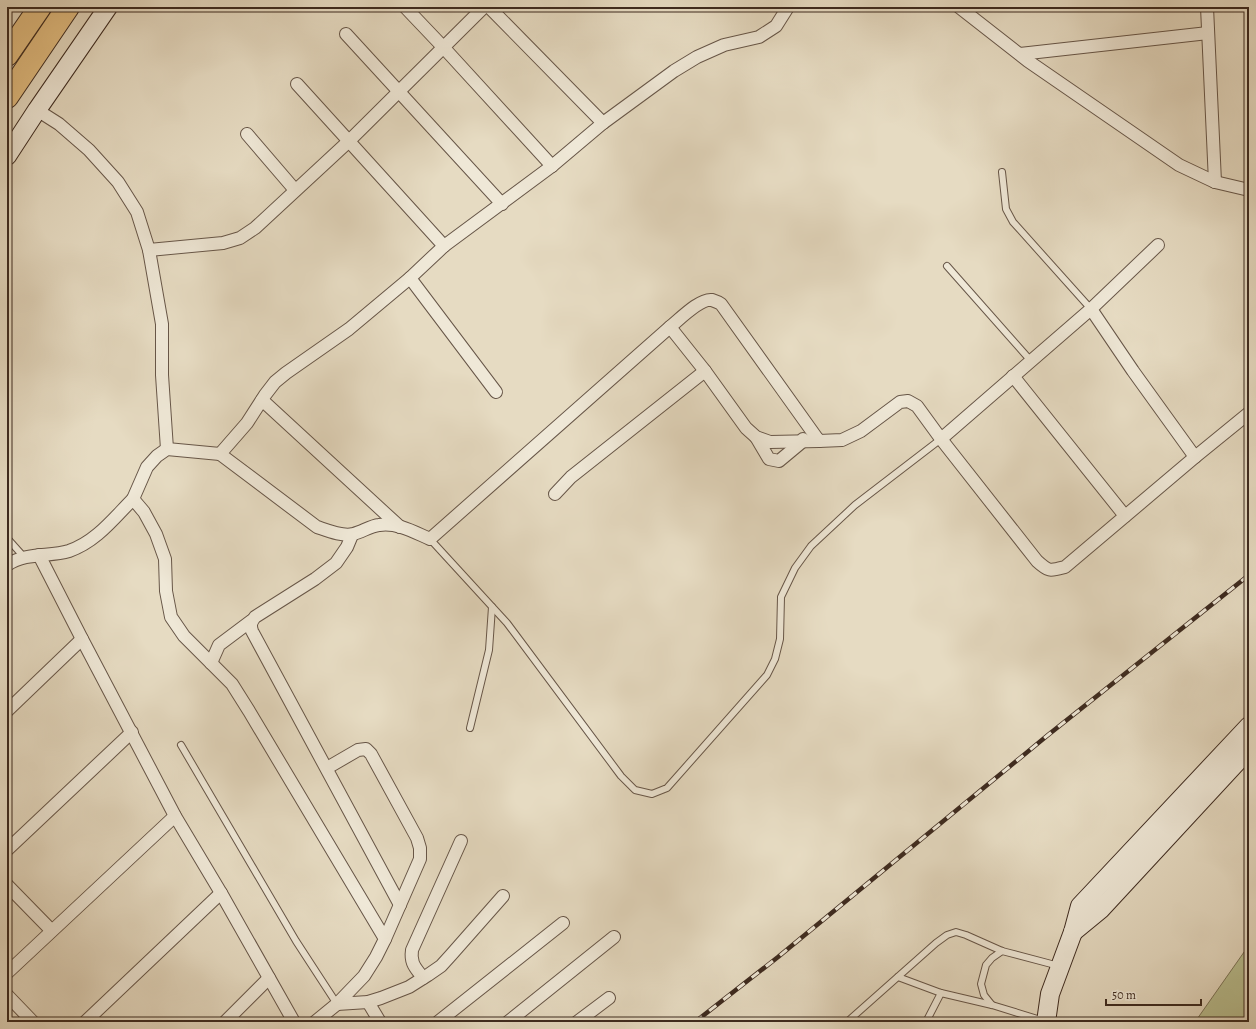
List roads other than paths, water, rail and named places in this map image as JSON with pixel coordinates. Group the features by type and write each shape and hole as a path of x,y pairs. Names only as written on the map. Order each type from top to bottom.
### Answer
{"highway":[{"path":"7,55 40,7"},
{"path":"7,97 68,7"}],"street":[{"path":"7,156 108,7"},
{"path":"405,7 552,166"},
{"path":"149,250 223,244 240,238 255,228 400,92 484,7"},
{"path":"489,7 603,123"},
{"path":"220,454 247,423 275,382 349,328 410,278 444,246 552,166 603,123 674,71 697,57 724,45 759,36 776,26 788,7"},
{"path":"959,7 1020,54 1179,165 1215,182 1249,190"},
{"path":"1207,7 1215,182"},
{"path":"1020,54 1208,33"},
{"path":"346,34 502,204"},
{"path":"297,84 444,246"},
{"path":"37,110 59,124 89,150 118,182 137,212 149,250 162,324 162,375 167,449"},
{"path":"247,134 295,190"},
{"path":"941,439 1091,309 1158,245"},
{"path":"410,278 496,392"},
{"path":"7,565 24,557 69,551 85,544 96,536 133,499 147,467 157,456 167,449 220,454 317,527 332,532 352,535 379,525 390,525 400,527 430,539 670,327 704,301 711,300 721,304 819,441"},
{"path":"1091,309 1133,372 1195,457"},
{"path":"670,327 705,371 746,428 756,438 769,459 780,461 802,441 808,424"},
{"path":"555,494 571,477 705,371"},
{"path":"1013,376 1125,516"},
{"path":"262,400 400,527"},
{"path":"756,438 770,442 842,440 861,430 900,402 908,401 917,406 941,439 1037,561 1048,569 1052,570 1065,567 1249,413"},
{"path":"133,499 144,512 156,534 165,559 166,591 171,617 184,636 232,684 385,939"},
{"path":"211,663 218,645 252,621 255,617 315,579 336,563 347,547 352,535"},
{"path":"39,555 175,816 221,893 294,1022"},
{"path":"252,621 250,626 252,631 400,905"},
{"path":"7,711 82,639"},
{"path":"1046,1022 1050,994 1073,932 1080,906 1249,726"},
{"path":"7,850 132,732"},
{"path":"315,1022 337,1004 364,976 385,939 420,859 420,848 417,838 371,754 366,749 358,750 327,768"},
{"path":"1073,932 1101,909 1249,749"},
{"path":"7,973 51,930 175,816"},
{"path":"424,978 412,964 412,950 460,841"},
{"path":"7,886 51,930"},
{"path":"85,1022 221,893"},
{"path":"337,1004 368,1002 409,987 424,978 441,966 503,896"},
{"path":"438,1022 563,923"},
{"path":"508,1022 614,937"},
{"path":"225,1022 270,978"},
{"path":"7,995 33,1022"},
{"path":"577,1022 609,998"},
{"path":"368,1002 380,1022"}],"lane":[{"path":"1002,172 1006,209 1013,222 1091,309"},
{"path":"947,266 1031,361"},
{"path":"430,539 507,623 621,776 635,790 652,794 666,788 767,675 775,659 780,639 781,597 795,568 811,546 854,505 941,439"},
{"path":"7,538 24,557"},
{"path":"470,728 489,650 492,608"},
{"path":"181,745 296,941 337,1004"},
{"path":"847,1022 936,943 947,935 956,932 1002,951 1060,966"},
{"path":"992,1005 984,995 981,984 986,965 992,958 1002,951"},
{"path":"898,977 941,993 992,1005 1046,1022"},
{"path":"926,1022 941,993"}],"railway":[{"path":"695,1022 778,957 1048,735 1249,575"}]}
